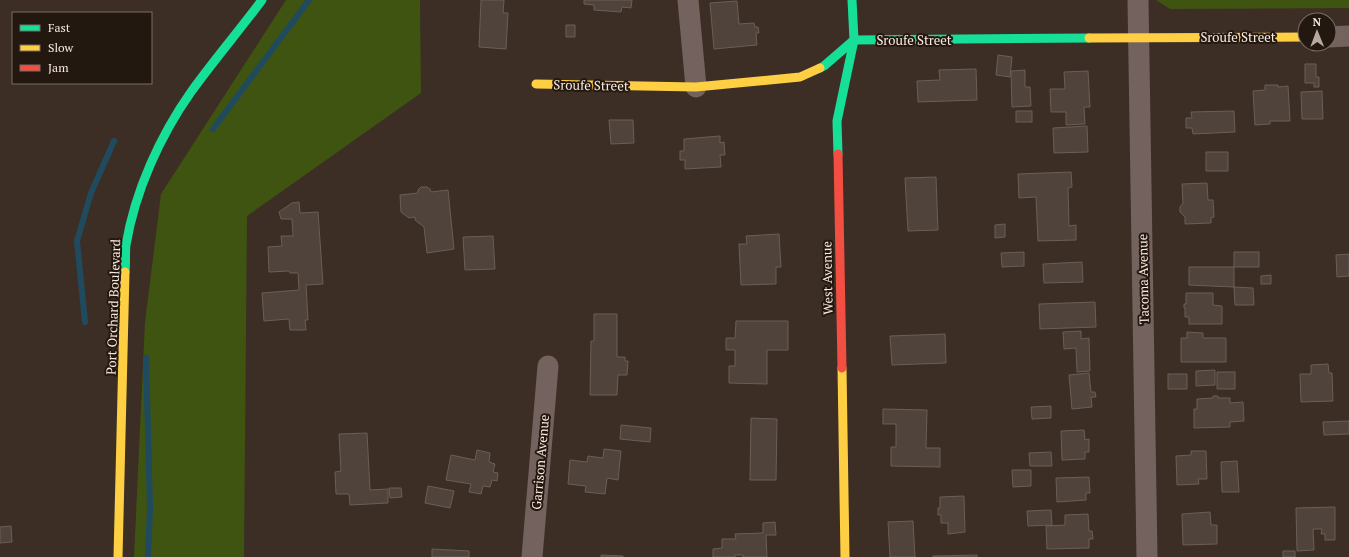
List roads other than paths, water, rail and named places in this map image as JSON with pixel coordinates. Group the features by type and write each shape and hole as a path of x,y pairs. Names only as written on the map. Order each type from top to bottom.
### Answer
{"street":[{"name":"Port Orchard Boulevard","path":"118,557 124,393 126,246 130,226 145,178 157,151 174,120 192,92 262,0"},
{"path":"688,0 696,87"},
{"name":"West Avenue","path":"846,557 836,120 854,40 852,0"},
{"name":"Tacoma Avenue","path":"1138,0 1147,557"},
{"path":"1337,36 1349,36"},
{"name":"Sroufe Street","path":"536,84 696,87 800,77 824,66 854,40 1297,37"},
{"name":"Garrison Avenue","path":"532,557 548,366"}],"waterway":[{"path":"213,129 309,0"},
{"path":"85,322 77,241 91,193 114,141"},
{"path":"146,358 150,508 148,557"}]}
